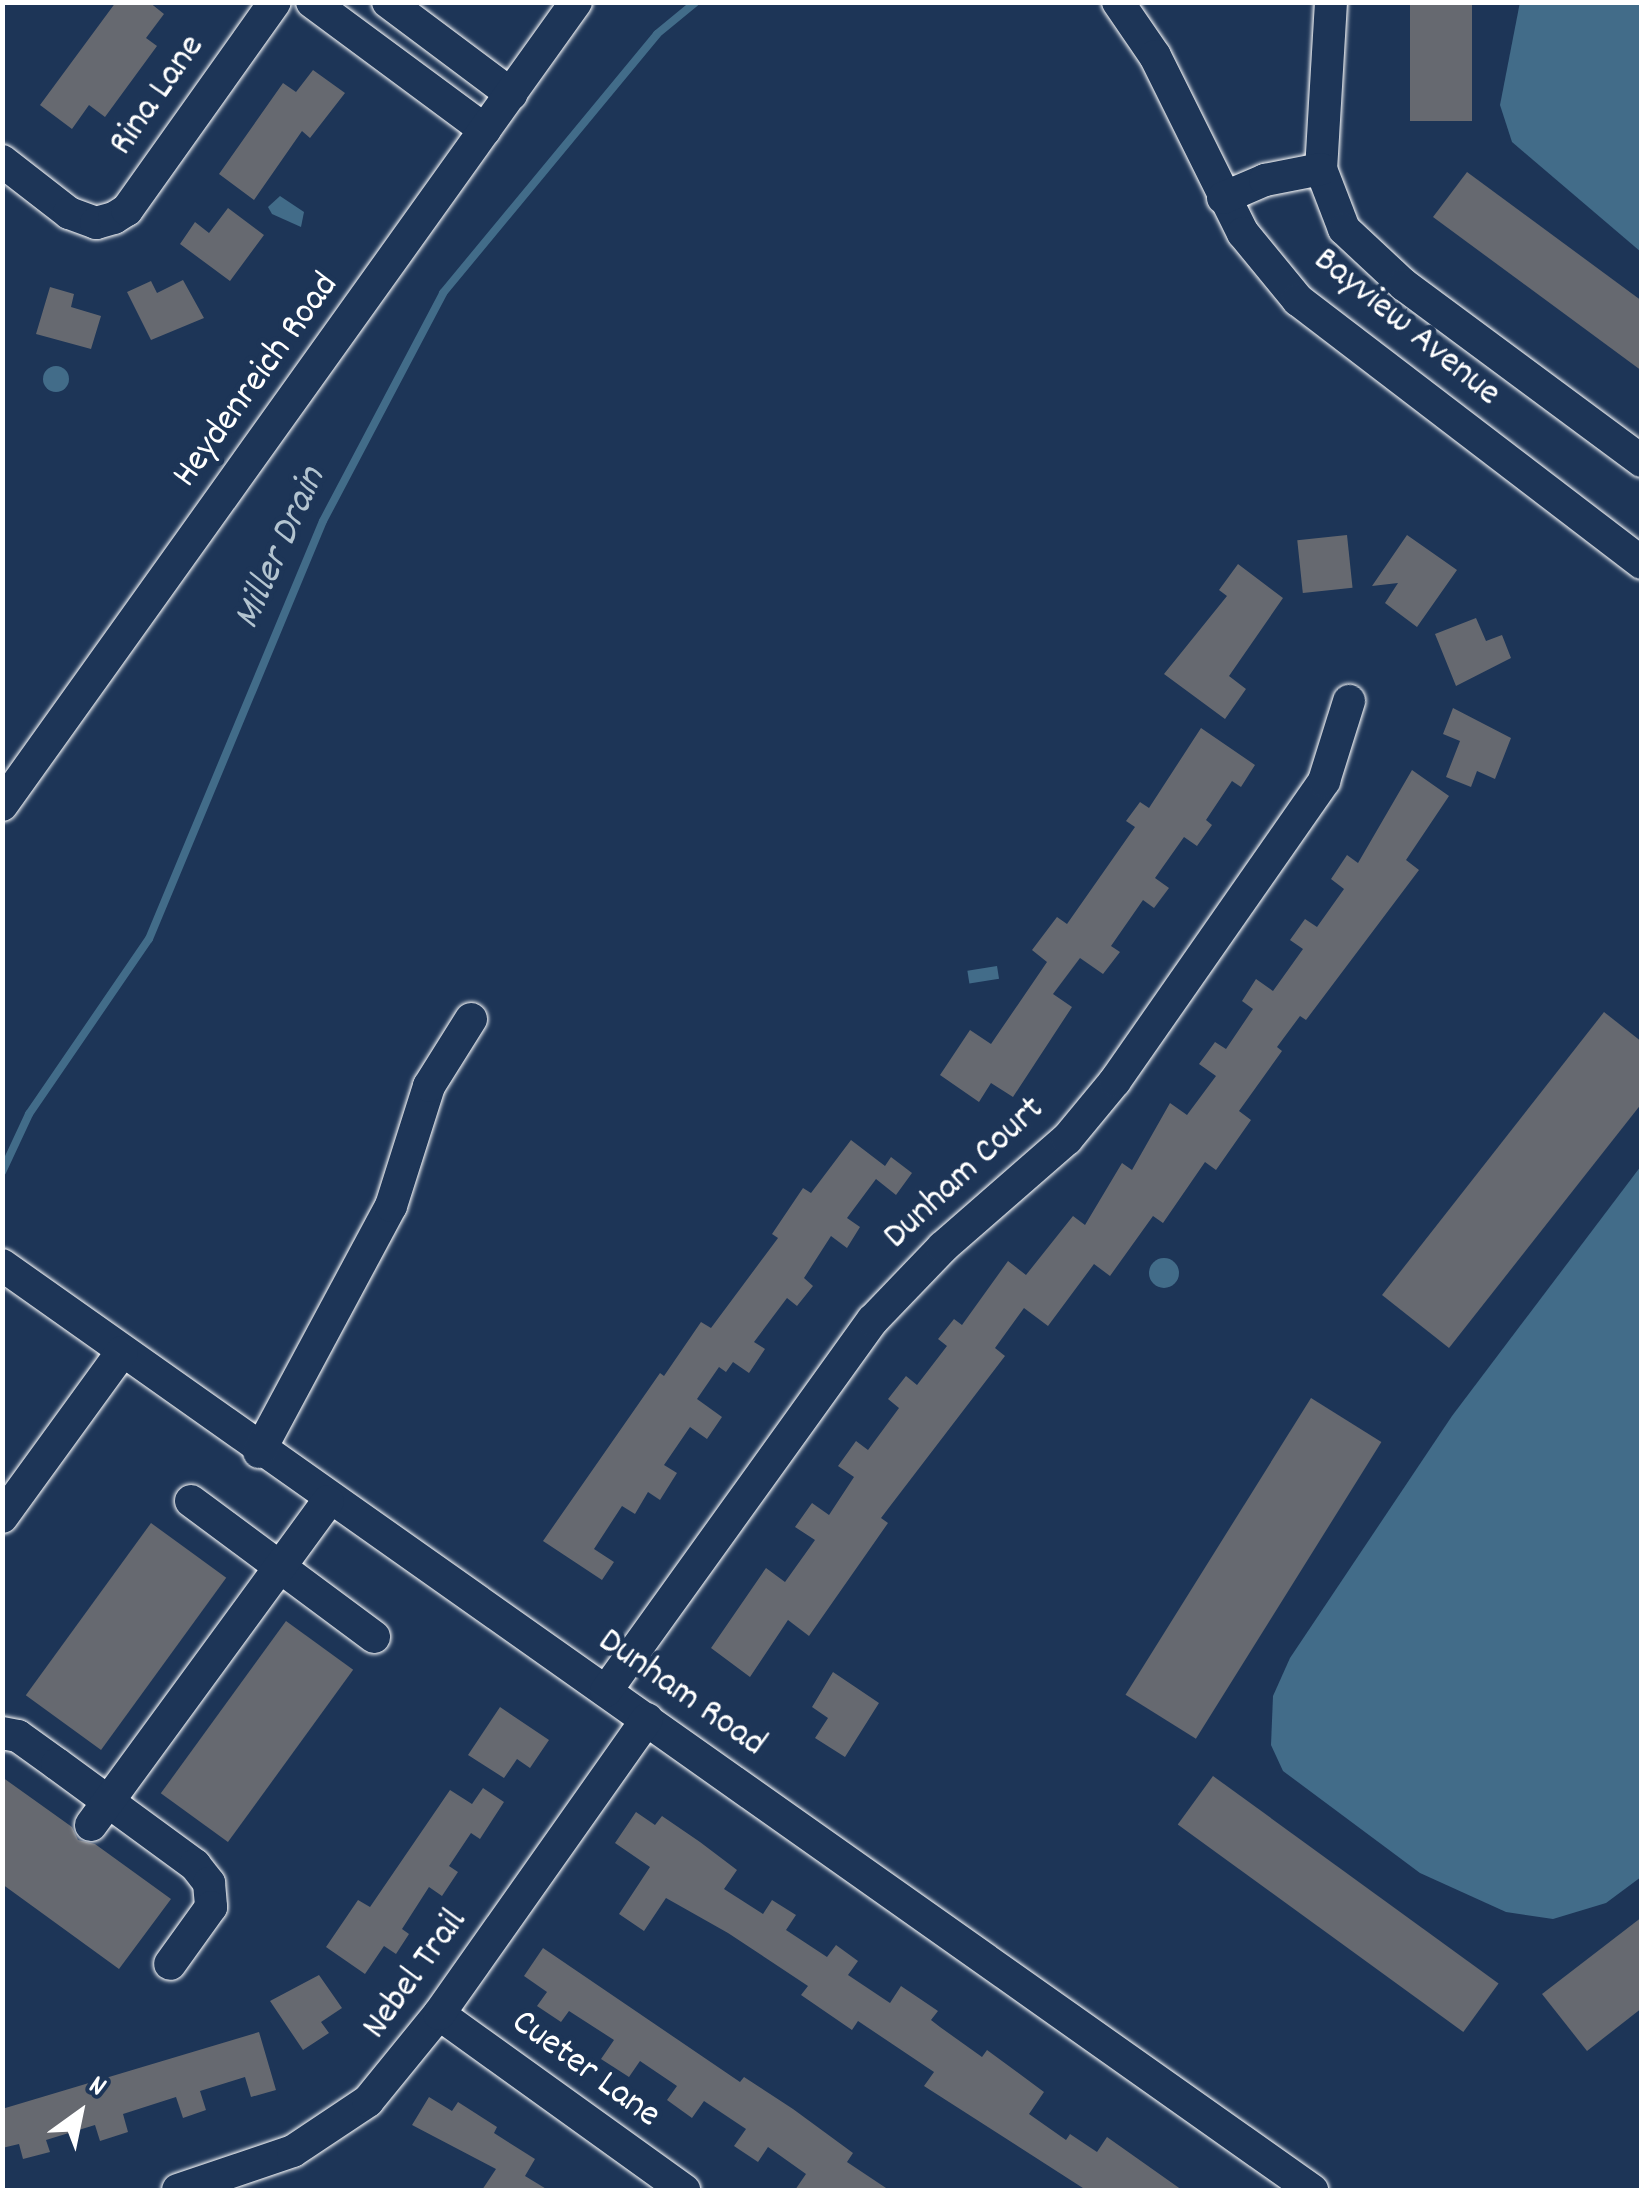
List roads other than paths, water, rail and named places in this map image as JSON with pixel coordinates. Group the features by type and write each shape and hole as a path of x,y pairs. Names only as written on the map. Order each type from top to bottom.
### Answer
{"street":[{"name":"Rina Lane","path":"2,160 69,213 96,223 127,210 275,2"},
{"path":"312,2 485,130"},
{"path":"388,2 510,94"},
{"name":"Heydenreich Road","path":"2,805 576,2"},
{"name":"Bayview Avenue","path":"1118,2 1155,56 1223,198 1298,300 1642,563"},
{"path":"1330,2 1320,92 1321,169 1334,210 1361,250 1642,461"},
{"path":"1223,198 1265,180 1321,169"},
{"name":"Dunham Court","path":"606,1691 872,1320 943,1247 1067,1139 1115,1080 1319,790 1350,702"},
{"path":"259,1452 391,1206 429,1086 471,1019"},
{"name":"Dunham Road","path":"2,1265 328,1501 647,1719 1312,2190"},
{"path":"2,1518 122,1352"},
{"path":"191,1501 374,1637"},
{"path":"99,1814 328,1501"},
{"name":"Nebel Trail","path":"193,2189 294,2151 345,2120 385,2084 439,2014 647,1719"},
{"path":"2,1733 18,1736 99,1814 195,1865 208,1884 211,1907 170,1964"},
{"name":"Cueter Lane","path":"439,2014 684,2190"}],"water":[{"path":"1520,2 1641,3 1641,252 1512,142 1500,105"},
{"path":"280,196 304,212 301,227 272,214 268,207"},
{"path":"56,366 65,370 69,379 65,388 56,392 47,388 43,379 47,370"},
{"path":"997,966 999,979 969,984 967,971"},
{"path":"1641,1166 1641,1877 1606,1903 1553,1919 1506,1912 1420,1873 1283,1771 1271,1745 1273,1696 1290,1658 1452,1416"},
{"path":"1164,1258 1175,1262 1179,1273 1175,1284 1164,1288 1153,1284 1149,1273 1153,1262"}],"waterway":[{"name":"Miller Drain","path":"2,1172 29,1114 149,939 323,521 443,293 657,34 696,2"}]}
